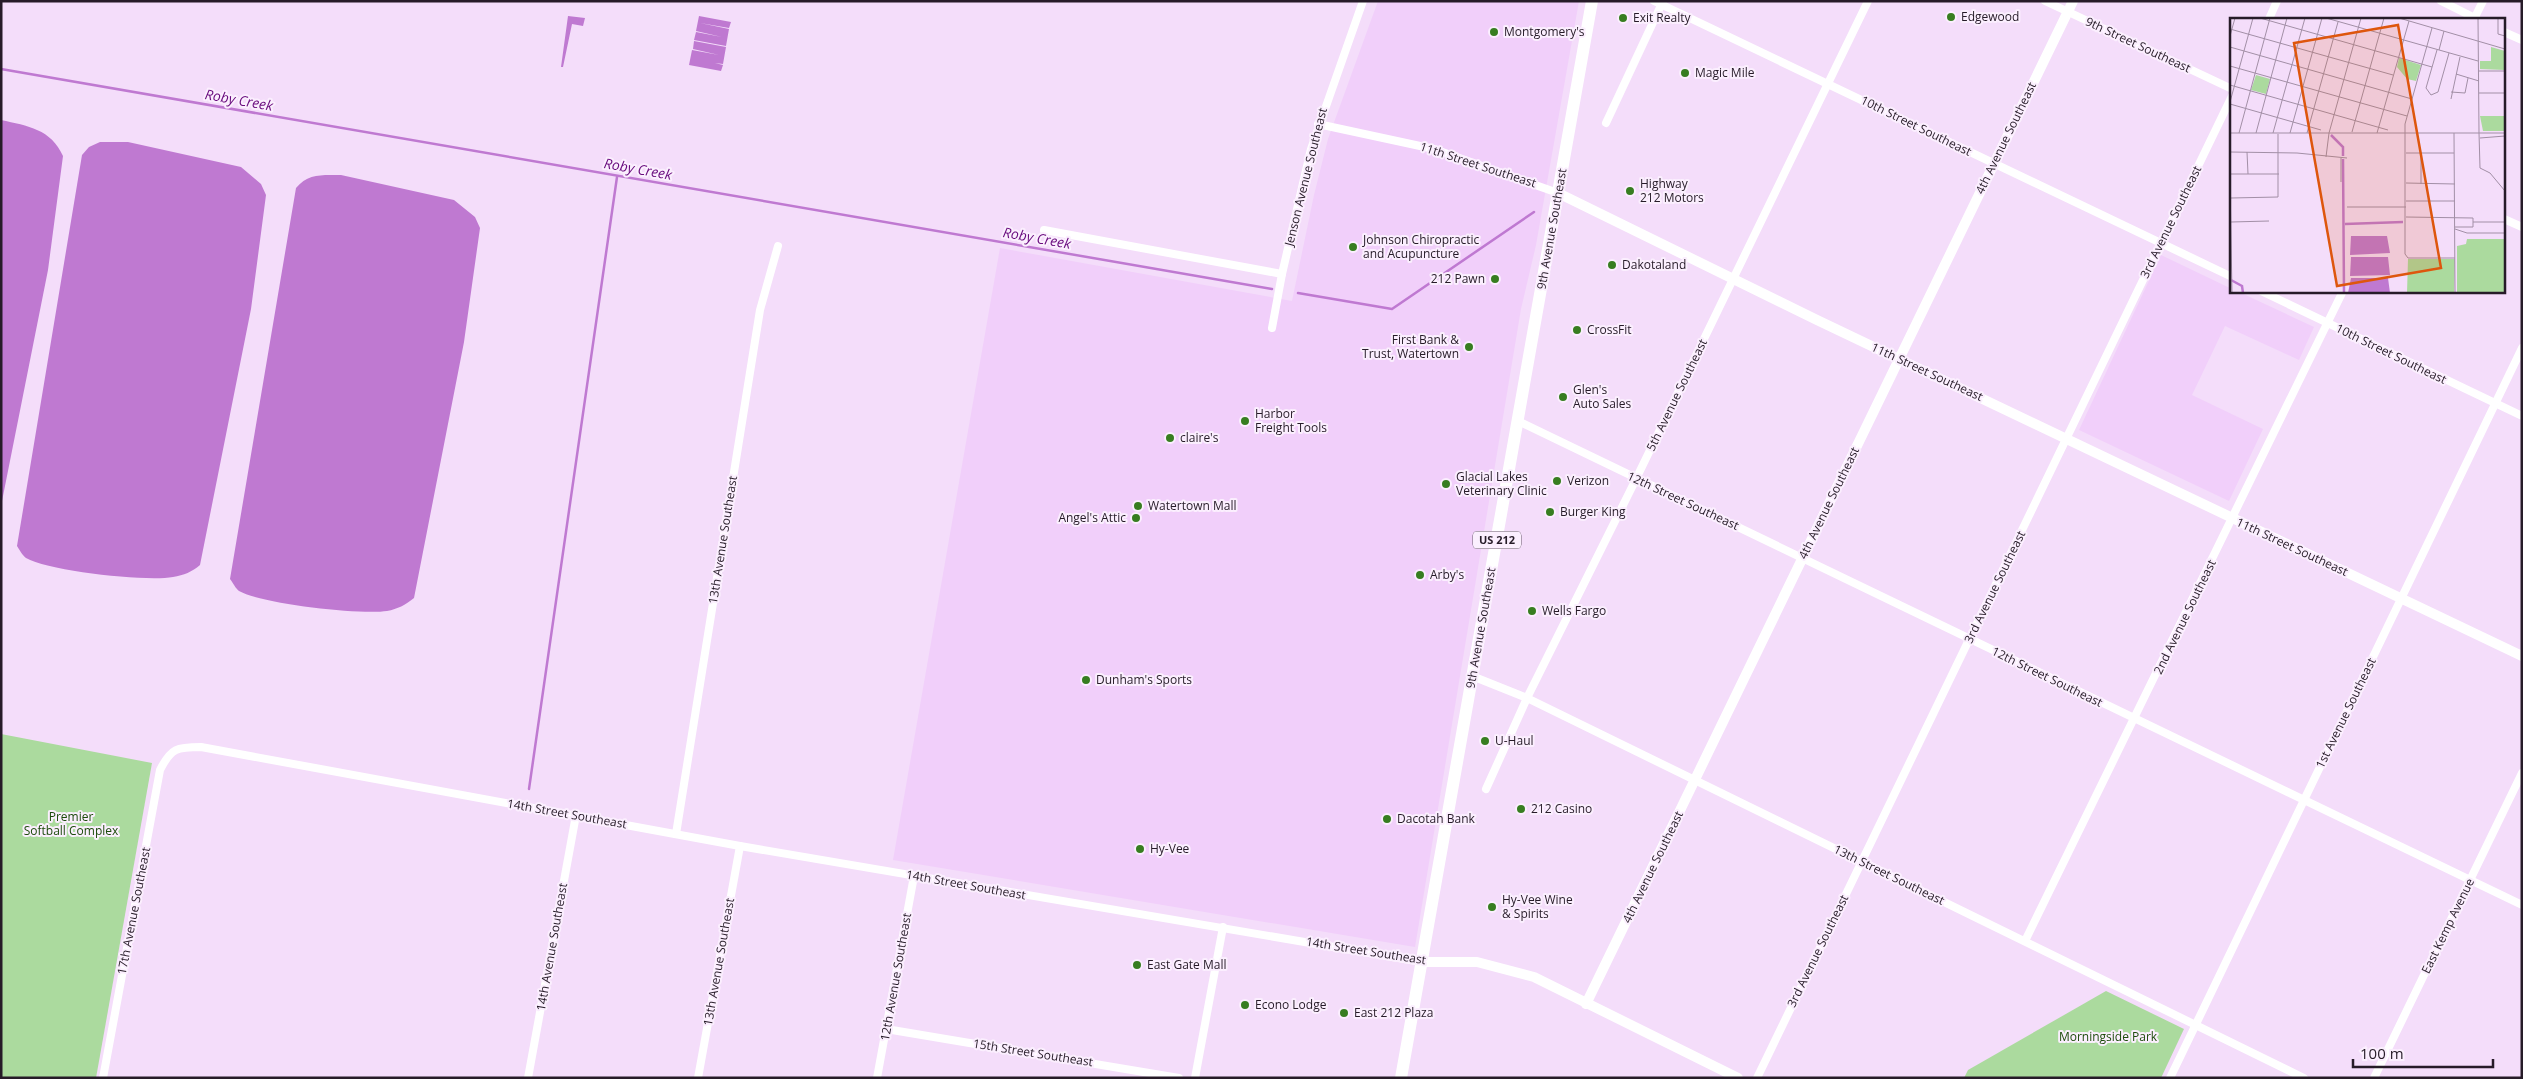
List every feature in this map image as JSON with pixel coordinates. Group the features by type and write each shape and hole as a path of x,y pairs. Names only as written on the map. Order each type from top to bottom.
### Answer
{"main road":[{"name":"9th Avenue Southeast","path":"1401,1078 1592,1"}],"street":[{"name":"Jenson Avenue Southeast","path":"1272,328 1282,274 1318,124 1363,1"},
{"name":"5th Avenue Southeast","path":"1486,789 1527,698 1636,479 1868,1"},
{"name":"9th Street Southeast","path":"2045,1 2230,88"},
{"name":"4th Avenue Southeast","path":"1586,1004 2073,1"},
{"path":"2270,18 2278,1"},
{"path":"2441,1 2475,18 2482,1"},
{"name":"10th Street Southeast","path":"1660,2 2230,276"},
{"path":"1606,122 1660,2"},
{"path":"2506,33 2522,40"},
{"name":"3rd Avenue Southeast","path":"1757,1078 2230,100"},
{"name":"11th Street Southeast","path":"1318,124 1434,149 1558,193 1733,280 2522,656"},
{"path":"2506,219 2522,227"},
{"path":"1044,230 1282,274"},
{"name":"13th Avenue Southeast","path":"676,834 760,310 778,246"},
{"name":"10th Street Southeast","path":"2263,292 2522,416"},
{"name":"2nd Avenue Southeast","path":"2025,941 2342,292"},
{"name":"1st Avenue Southeast","path":"2170,1078 2522,348"},
{"name":"12th Street Southeast","path":"1518,421 2134,720 2522,905"},
{"name":"13th Street Southeast","path":"1472,676 1527,698 2304,1078"},
{"name":"14th Street Southeast","path":"175,749 201,747 740,846 1422,962 1456,960 1500,966 1534,977 1738,1078"},
{"name":"17th Avenue Southeast","path":"103,1078 160,770 167,757 175,749"},
{"name":"East Kemp Avenue","path":"2374,1078 2522,774"},
{"name":"14th Avenue Southeast","path":"528,1078 576,816"},
{"name":"13th Avenue Southeast","path":"698,1078 740,846"},
{"name":"12th Avenue Southeast","path":"877,1078 914,876"},
{"path":"1195,1078 1223,927"},
{"name":"15th Street Southeast","path":"886,1029 1179,1078"}],"shaded area":[{"path":"1378,1 1579,1 1536,245 1521,309 1415,947 893,860 1000,248 1292,301 1314,195 1328,139"},
{"path":"568,16 585,18 583,26 572,24 563,67 561,67"},
{"path":"699,16 731,22 729,28 700,23 729,29 726,46 694,40 696,32 722,37 696,31"},
{"path":"694,41 726,47 723,64 715,63 723,65 721,71 689,65 692,50 719,55 693,49"},
{"path":"1,120 29,127 45,134 58,147 63,156 48,270 1,506"},
{"path":"100,142 128,142 241,167 261,184 266,195 251,309 200,565 188,573 173,577 121,577 55,567 26,558 17,546 82,155 89,147"},
{"path":"341,175 454,200 475,217 480,228 464,342 414,598 408,603 387,611 334,610 268,600 239,591 230,579 296,188 311,177"},
{"path":"2161,255 2230,288 2230,292 2239,292 2314,327 2299,360 2225,326 2192,395 2263,429 2229,501 2079,430"}],"green space":[{"name":"Premier Softball Complex","path":"1,734 152,763 96,1078 1,1078"},
{"name":"Morningside Park","path":"2106,991 2184,1029 2161,1078 1964,1078 1968,1070"}],"waterway":[{"name":"Roby Creek","path":"1,69 1272,289"},
{"path":"529,789 617,177"},
{"name":"Roby Creek","path":"1298,293 1392,309 1534,212"}],"place":[{"name":"Edgewood","path":"1951,17"},
{"name":"Exit Realty","path":"1623,18"},
{"name":"Montgomery's","path":"1494,32"},
{"name":"Magic Mile","path":"1685,73"},
{"name":"Highway 212 Motors","path":"1630,191"},
{"name":"Johnson Chiropractic and Acupuncture","path":"1353,247"},
{"name":"Dakotaland","path":"1612,265"},
{"name":"212 Pawn","path":"1495,279"},
{"name":"CrossFit","path":"1577,330"},
{"name":"First Bank & Trust, Watertown","path":"1469,347"},
{"name":"Glen's Auto Sales","path":"1563,397"},
{"name":"Harbor Freight Tools","path":"1245,421"},
{"name":"claire's","path":"1170,438"},
{"name":"Verizon","path":"1557,481"},
{"name":"Glacial Lakes Veterinary Clinic","path":"1446,484"},
{"name":"Watertown Mall","path":"1138,506"},
{"name":"Burger King","path":"1550,512"},
{"name":"Angel's Attic","path":"1136,518"},
{"name":"Arby's","path":"1420,575"},
{"name":"Wells Fargo","path":"1532,611"},
{"name":"Dunham's Sports","path":"1086,680"},
{"name":"U-Haul","path":"1485,741"},
{"name":"212 Casino","path":"1521,809"},
{"name":"Dacotah Bank","path":"1387,819"},
{"name":"Hy-Vee","path":"1140,849"},
{"name":"Hy-Vee Wine & Spirits","path":"1492,907"},
{"name":"East Gate Mall","path":"1137,965"},
{"name":"Econo Lodge","path":"1245,1005"},
{"name":"East 212 Plaza","path":"1344,1013"}]}
